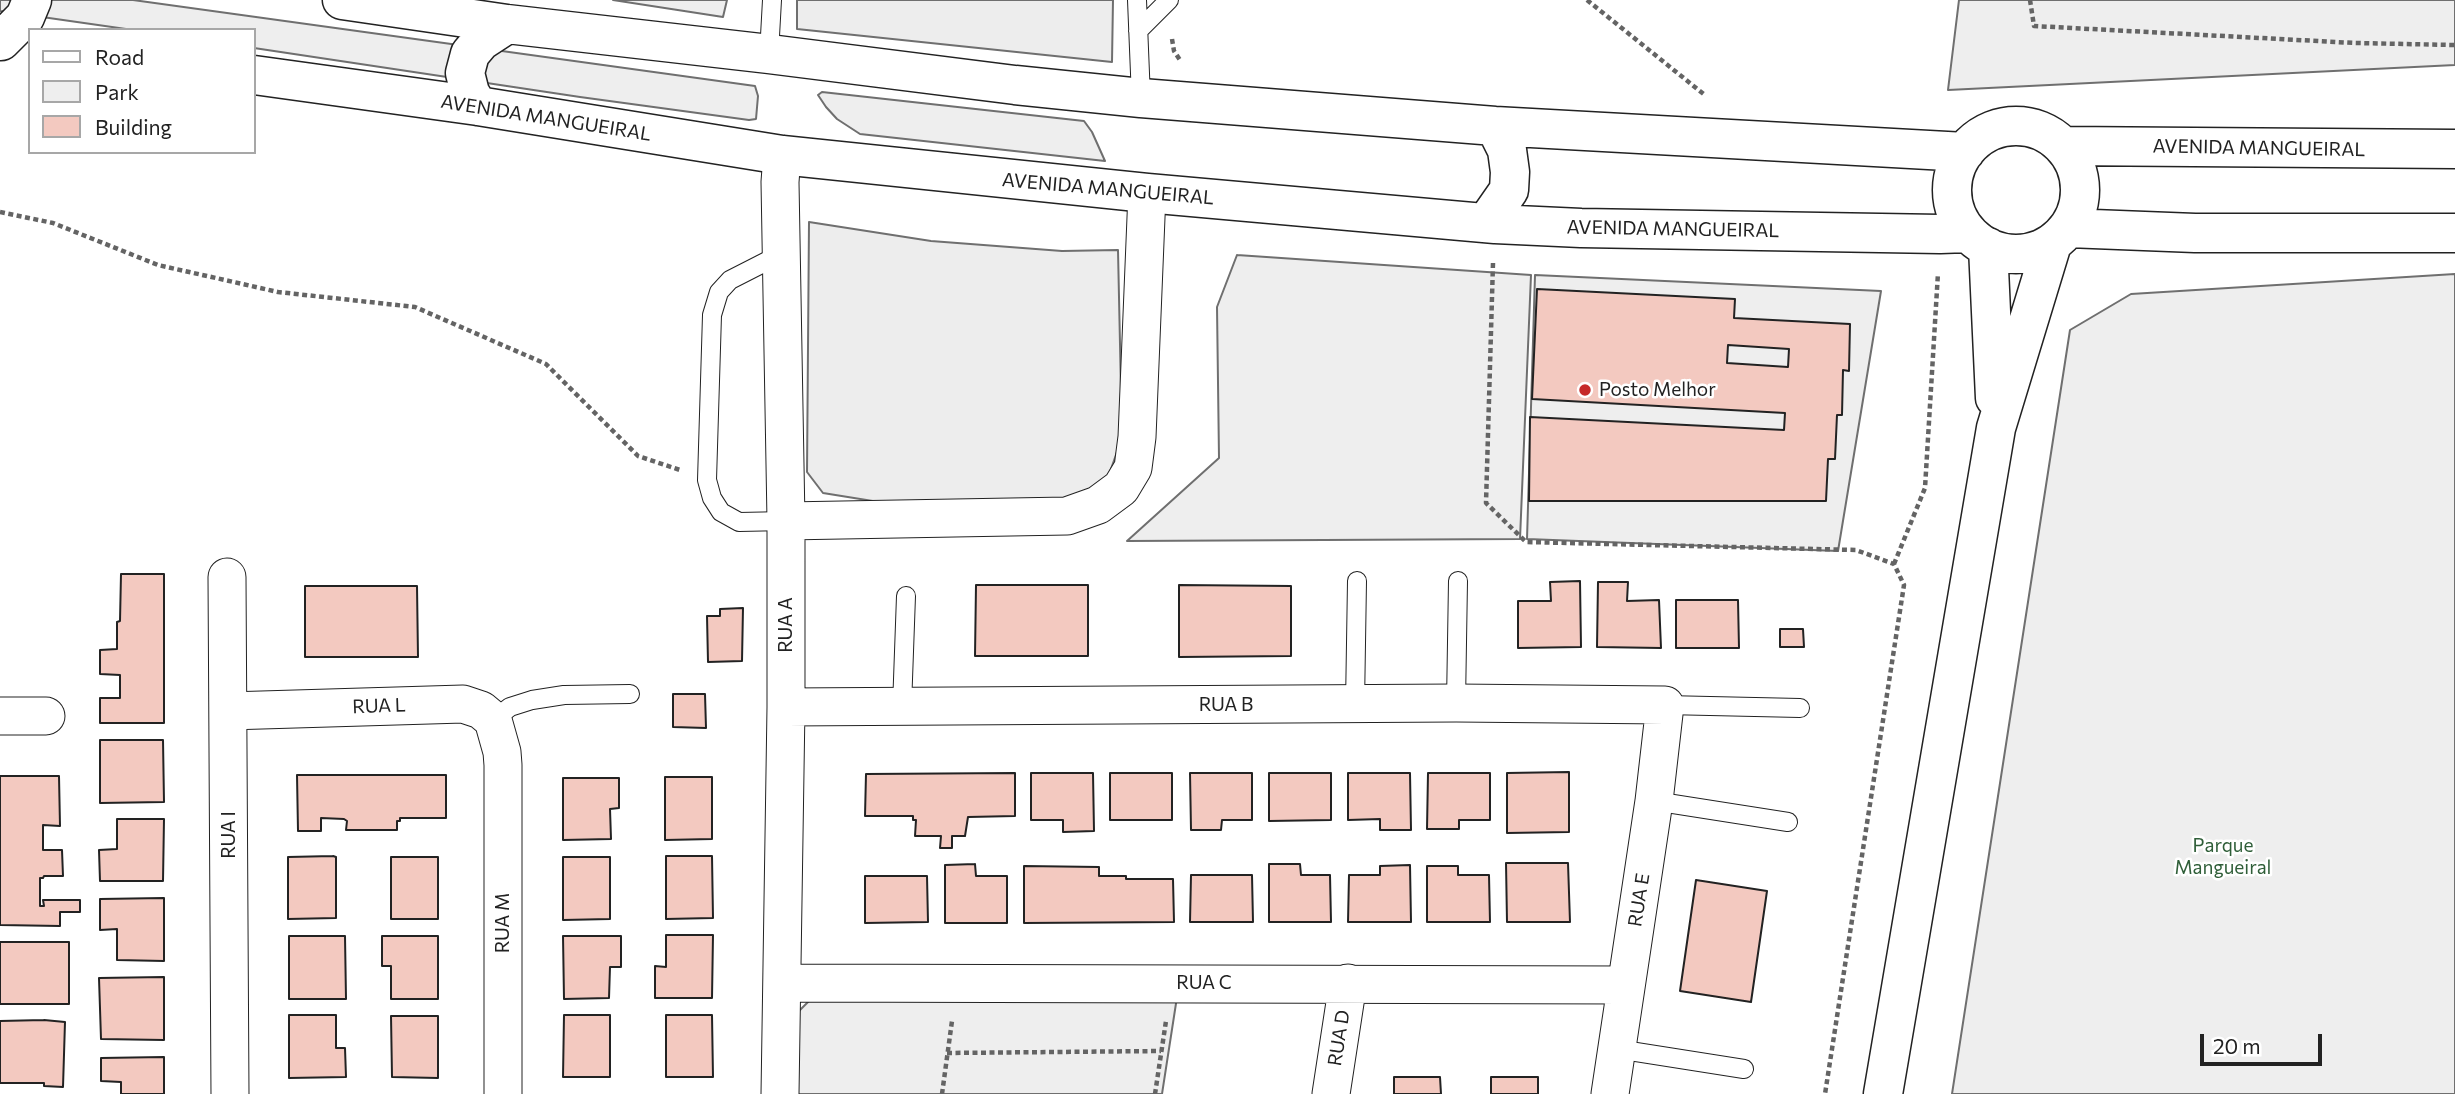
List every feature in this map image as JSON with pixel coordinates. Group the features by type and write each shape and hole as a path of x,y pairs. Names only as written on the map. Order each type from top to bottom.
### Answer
{"street":[{"path":"10,42 25,18 32,0"},
{"path":"342,0 507,24 1141,98 1495,127 1965,152"},
{"path":"478,106 470,93 465,73 470,54 481,41 507,24"},
{"name":"AVENIDA MANGUEIRAL","path":"256,75 478,106 782,155 1147,193 1491,224 1965,238"},
{"path":"1491,224 1509,190 1510,172 1507,150 1495,127"},
{"path":"1883,1094 1996,428 2060,236 2078,208 2081,186 2075,164 2063,146 2045,133 2024,127 2001,128 1981,136 1965,152 1954,172 1952,194 1965,238 1996,428"},
{"name":"AVENIDA MANGUEIRAL","path":"2063,146 2455,149"},
{"name":"RUA A","path":"780,1094 786,707 782,155"},
{"path":"786,521 1067,516 1098,505 1121,488 1133,468 1138,437 1147,193"},
{"path":"1965,238 2009,254 2032,252 2060,236 2455,233"},
{"name":"RUA I","path":"227,577 230,1094"},
{"name":"RUA B","path":"786,707 1456,703 1665,705"},
{"name":"RUA L","path":"228,711 463,704 481,710 498,736"},
{"name":"RUA E","path":"1610,1094 1654,801 1665,705"},
{"path":"0,716 46,716"},
{"name":"RUA M","path":"498,736 503,1094"},
{"name":"RUA C","path":"783,983 1626,985"},
{"name":"RUA D","path":"1331,1094 1348,983"}],"lane":[{"path":"769,54 772,0"},
{"path":"1137,0 1141,98"},
{"path":"1138,31 1169,0"},
{"path":"781,254 730,280 719,292 712,315 707,480 712,498 721,512 739,522 786,521"},
{"path":"1355,705 1357,580"},
{"path":"1456,703 1458,581"},
{"path":"902,708 906,596"},
{"path":"498,736 510,707 532,700 564,695 630,694"},
{"path":"1665,705 1800,708"},
{"path":"1654,801 1788,822"},
{"path":"1617,1049 1744,1069"}],"path":[{"path":"1587,0 1711,100"},
{"path":"2030,0 2034,26 2355,43 2455,45"},
{"path":"0,212 53,223 158,265 278,292 415,307 546,364 638,456 707,480"},
{"path":"1491,224 1486,503 1526,542 1856,550 1894,564 1904,585 1825,1094"},
{"path":"1894,564 1925,488 1965,238"},
{"path":"1155,1094 1174,982"},
{"path":"942,1094 952,1019"},
{"path":"947,1053 1161,1051"}],"green space":[{"path":"0,0 133,0 755,86 758,96 756,119 580,97 256,48 256,28 119,28 0,11"},
{"path":"613,0 727,0 723,17"},
{"path":"1959,0 2455,0 2455,65 1948,90"},
{"path":"822,92 1084,121 1105,161 860,134 837,119 826,107 818,95"},
{"path":"1237,255 1531,275 1520,539 1127,541 1219,458 1217,307"},
{"name":"Parque Mangueiral","path":"2455,274 2455,1094 1952,1094 2070,330 2131,294"},
{"path":"1535,275 1881,291 1838,551 1527,539"},
{"path":"814,996 1177,997 1162,1094 791,1094 790,1020"}],"shaded area":[{"path":"797,0 1113,0 1112,62 797,29"},
{"path":"809,222 931,241 1062,251 1118,250 1122,438 1107,480 1087,497 910,507 823,493 807,472"}],"building":[{"path":"1537,289 1735,299 1734,318 1850,324 1849,371 1843,370 1842,415 1837,415 1835,459 1828,459 1826,501 1529,501 1530,417 1784,430 1785,413 1532,399","holes":["1728,345 1789,349 1788,367 1727,363"]},
{"path":"121,574 164,574 164,723 100,723 100,698 120,698 120,675 100,674 100,650 117,649"},
{"path":"1580,581 1581,647 1518,648 1518,601 1551,601 1550,582"},
{"path":"1598,582 1628,582 1627,601 1659,600 1661,648 1597,647"},
{"path":"976,585 1088,585 1088,656 975,656"},
{"path":"1179,585 1291,586 1291,656 1179,657"},
{"path":"305,586 417,586 418,657 305,657"},
{"path":"1676,600 1738,600 1739,648 1676,648"},
{"path":"743,608 742,661 708,662 707,616 720,616 720,609"},
{"path":"1780,629 1803,629 1804,647 1780,647"},
{"path":"673,694 705,694 706,728 673,727"},
{"path":"100,740 163,740 164,802 100,803"},
{"path":"1569,772 1569,832 1507,833 1507,773"},
{"path":"1015,773 1015,816 968,817 965,836 952,836 952,848 940,848 941,836 915,836 916,820 913,820 913,816 865,816 866,774"},
{"path":"1031,773 1093,773 1094,831 1063,832 1063,820 1031,820"},
{"path":"1110,773 1172,773 1172,820 1110,820"},
{"path":"1190,773 1252,773 1252,820 1222,820 1221,830 1191,830"},
{"path":"1269,773 1331,773 1331,820 1269,821"},
{"path":"1348,773 1410,773 1411,830 1380,830 1380,819 1348,820"},
{"path":"1428,773 1490,773 1490,820 1459,820 1459,829 1427,829"},
{"path":"297,775 446,775 446,818 400,818 400,821 397,821 397,830 346,830 347,821 344,819 321,818 321,831 298,831"},
{"path":"0,776 59,776 60,826 43,825 43,850 62,850 63,876 40,878 40,906 44,906 43,900 80,900 80,912 60,912 60,926 0,925"},
{"path":"665,777 712,777 712,839 665,840"},
{"path":"563,778 619,778 619,808 610,809 611,839 563,840"},
{"path":"117,819 164,819 163,881 100,881 99,850 117,849"},
{"path":"666,856 712,856 713,918 666,919"},
{"path":"288,857 336,857 336,918 288,919"},
{"path":"391,857 438,857 438,919 391,919"},
{"path":"563,857 610,857 610,919 563,920"},
{"path":"1506,863 1568,863 1570,922 1507,922"},
{"path":"975,864 976,876 1007,876 1007,923 945,923 945,865"},
{"path":"1269,864 1300,864 1301,875 1330,875 1331,922 1269,922"},
{"path":"1410,865 1411,922 1348,922 1349,875 1380,875 1380,866"},
{"path":"1024,866 1099,867 1099,876 1173,879 1174,922 1024,923"},
{"path":"1427,866 1458,866 1458,875 1489,875 1490,922 1427,922"},
{"path":"1191,875 1252,875 1253,922 1190,922"},
{"path":"865,876 927,876 928,922 865,923"},
{"path":"1696,880 1767,891 1751,1002 1680,991"},
{"path":"164,898 164,961 117,960 117,929 100,930 100,899"},
{"path":"666,935 713,935 712,998 655,998 655,966 666,967"},
{"path":"289,936 345,936 346,999 289,999"},
{"path":"382,936 438,936 438,999 391,999 391,966 382,966"},
{"path":"563,936 621,936 621,967 610,967 609,998 564,999"},
{"path":"0,942 69,942 69,1004 0,1004"},
{"path":"164,977 164,1040 101,1039 99,978"},
{"path":"289,1015 336,1015 336,1048 345,1048 346,1077 289,1078"},
{"path":"564,1015 610,1015 610,1077 563,1077"},
{"path":"666,1015 712,1015 713,1077 666,1077"},
{"path":"391,1016 438,1016 438,1078 392,1077"},
{"path":"0,1021 65,1022 63,1087 44,1086 44,1083 0,1083"},
{"path":"164,1057 164,1094 121,1094 121,1082 101,1081 101,1058"},
{"path":"1394,1077 1440,1077 1441,1094 1394,1094"},
{"path":"1491,1077 1538,1077 1538,1094 1491,1094"}],"place":[{"name":"Posto Melhor","path":"1585,390"}]}
